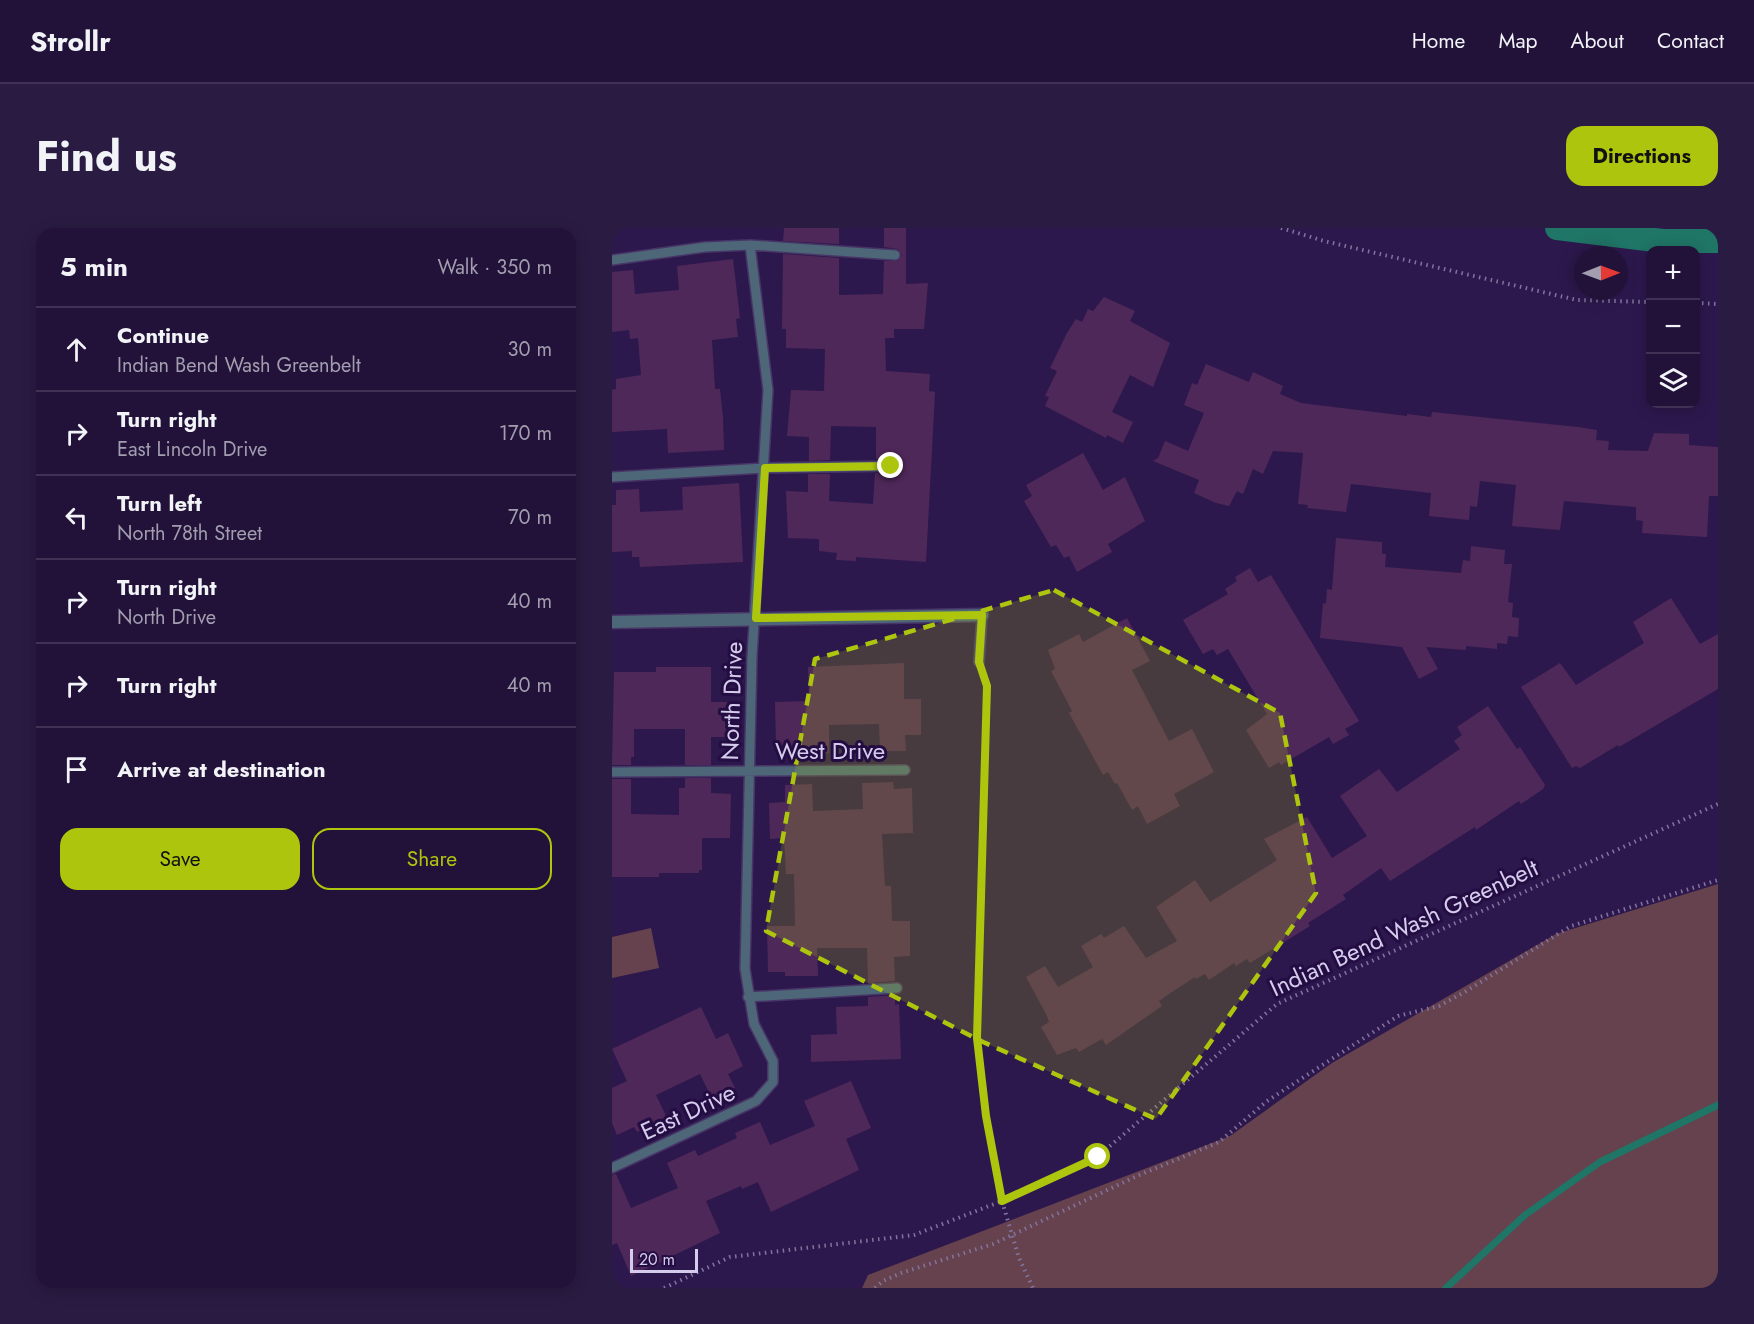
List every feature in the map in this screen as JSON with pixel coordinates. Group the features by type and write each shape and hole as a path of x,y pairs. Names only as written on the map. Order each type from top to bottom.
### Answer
{"street":[{"path":"612,622 982,615"}],"lane":[{"path":"612,260 705,247 750,245 895,255"},
{"name":"North Drive","path":"750,245 768,390 752,657 745,969 754,1024 773,1061 773,1082"},
{"path":"612,477 765,468 891,466"},
{"path":"979,662 982,615"},
{"name":"West Drive","path":"612,772 905,770"},
{"path":"748,997 897,988"},
{"name":"East Drive","path":"612,1168 756,1101 773,1082"}],"path":[{"path":"1281,228 1381,255 1577,300 1646,302"},
{"path":"1700,303 1718,304"},
{"path":"979,662 987,686 977,1038 986,1116 1002,1201 1012,1235 1033,1288"},
{"name":"Indian Bend Wash Greenbelt","path":"664,1288 730,1257 914,1235 1002,1201 1098,1157 1276,1004 1718,804"},
{"path":"875,1288 883,1281 901,1273 1012,1235 1137,1176 1219,1143 1267,1101 1398,1016 1439,1006 1570,926 1718,880"}],"highlighted area":[{"path":"1054,590 1280,713 1316,893 1156,1119 983,1042 766,931 815,659"}],"shaded area":[{"path":"1718,884 1718,1288 862,1288 868,1275 1230,1136 1332,1063 1556,934"},
{"path":"651,928 659,968 612,978 612,937"}],"building":[{"path":"784,228 839,228 839,244 783,241"},
{"path":"884,228 906,228 906,284 928,283 924,329 894,329 894,338 885,338 886,371 930,374 929,391 935,392 926,562 856,557 856,561 836,560 837,553 819,551 819,539 788,538 786,491 808,492 808,474 830,474 829,501 873,504 875,473 894,472 898,465 894,460 876,459 876,427 831,426 830,460 809,461 809,437 787,436 791,390 824,391 825,349 786,348 786,329 782,329 783,254 839,258 839,295 883,294 884,261 897,261 902,255 898,249 884,247"},
{"path":"733,259 740,318 736,319 738,337 712,340 715,389 720,389 724,450 668,453 667,429 612,432 612,390 616,389 616,379 641,375 638,338 630,339 629,330 612,332 612,272 633,270 635,294 679,290 677,266"},
{"path":"1104,297 1135,311 1130,321 1170,343 1153,387 1130,375 1112,412 1133,422 1123,443 1107,435 1106,438 1045,406 1049,397 1045,396 1057,371 1050,368 1067,333 1076,319 1082,322 1088,309 1093,311"},
{"path":"1206,364 1249,382 1253,372 1283,386 1280,394 1301,403 1407,416 1407,414 1431,417 1432,412 1578,427 1597,430 1596,440 1609,441 1608,450 1648,451 1654,433 1689,434 1689,445 1718,447 1718,496 1709,496 1707,537 1642,533 1643,521 1636,520 1636,507 1564,501 1560,530 1512,526 1516,485 1480,481 1477,507 1470,506 1469,520 1429,516 1431,493 1351,484 1346,512 1307,508 1308,505 1298,504 1303,453 1273,451 1263,474 1253,469 1243,494 1237,491 1229,506 1216,503 1194,493 1199,480 1153,461 1158,458 1165,441 1188,451 1204,413 1184,405 1192,383 1197,385"},
{"path":"1083,453 1103,490 1125,477 1145,521 1108,544 1112,552 1077,572 1069,556 1064,558 1056,545 1051,547 1024,501 1032,496 1026,485"},
{"path":"739,483 743,562 640,567 639,557 632,557 632,551 612,552 612,505 616,505 616,490 639,489 640,512 683,510 682,487"},
{"path":"1336,538 1382,542 1382,554 1386,554 1385,567 1461,573 1463,560 1470,561 1471,546 1505,550 1504,564 1512,564 1508,602 1513,603 1512,617 1519,618 1518,637 1508,636 1507,644 1497,643 1497,649 1466,646 1466,650 1426,647 1438,669 1419,679 1402,647 1320,638 1323,603 1326,604 1327,589 1332,590"},
{"path":"1250,568 1258,582 1271,575 1359,721 1345,729 1349,735 1333,744 1329,737 1281,765 1279,762 1269,768 1246,730 1267,714 1228,649 1217,655 1213,649 1203,654 1183,620 1228,594 1225,589 1237,581 1235,577"},
{"path":"1671,598 1700,644 1718,634 1718,689 1619,747 1618,745 1580,768 1576,766 1572,768 1521,687 1560,663 1576,685 1644,643 1633,622"},
{"path":"1127,618 1150,661 1132,670 1169,741 1192,729 1214,772 1174,794 1180,806 1147,824 1138,806 1132,810 1108,772 1103,775 1069,713 1072,711 1051,671 1055,669 1048,650 1079,634 1083,642"},
{"path":"904,663 904,699 921,699 921,735 905,735 906,751 880,751 879,724 829,725 829,753 797,754 797,747 776,748 775,702 809,701 808,667"},
{"path":"656,667 711,667 711,702 727,702 727,737 711,737 711,765 685,765 685,729 634,729 634,757 631,757 631,765 612,765 614,672 656,672"},
{"path":"1488,706 1517,749 1520,747 1545,785 1543,789 1521,804 1519,801 1476,830 1475,827 1390,881 1381,868 1343,895 1346,899 1308,923 1310,926 1250,963 1247,959 1236,966 1234,963 1209,980 1205,974 1196,979 1195,977 1159,1001 1162,1006 1106,1045 1102,1039 1079,1052 1076,1048 1057,1055 1041,1027 1049,1022 1046,1014 1026,977 1045,966 1058,987 1093,967 1081,946 1101,934 1104,938 1124,926 1146,958 1177,941 1156,907 1195,880 1210,902 1277,860 1264,839 1307,817 1332,858 1367,836 1340,796 1379,769 1397,792 1460,749 1454,741 1462,735 1457,727"},
{"path":"685,778 711,778 711,793 731,794 730,838 702,838 702,870 699,870 699,873 659,873 659,877 612,877 612,779 631,779 631,814 679,815 679,788 685,788"},
{"path":"893,782 894,789 912,788 913,833 882,834 885,886 891,886 892,921 910,921 910,956 894,957 895,981 868,983 867,948 817,948 818,976 785,976 785,972 768,972 767,926 795,926 794,874 786,874 784,838 770,839 769,803 785,802 785,785 812,784 813,811 863,809 862,783"},
{"path":"895,995 895,1005 899,1004 901,1059 811,1062 811,1035 837,1034 836,1007 868,1006 868,997"},
{"path":"701,1007 716,1039 728,1033 743,1066 728,1074 735,1088 712,1099 700,1074 656,1095 667,1118 637,1132 634,1127 617,1135 612,1123 612,1088 627,1081 612,1049"},
{"path":"851,1081 871,1128 846,1139 859,1170 771,1212 758,1182 742,1189 741,1186 706,1201 720,1233 631,1276 617,1243 612,1245 612,1175 616,1174 631,1208 678,1188 667,1163 695,1150 698,1156 737,1138 735,1133 760,1122 770,1145 815,1126 804,1101"}],"waterway":[{"path":"1557,228 1663,241 1718,241"},
{"path":"1446,1288 1525,1215 1600,1162 1718,1105"}],"route":[{"path":"891,466 765,468 756,618 982,615 979,662 981,674 987,686 977,1038 986,1116 1002,1201 1098,1157"}]}
